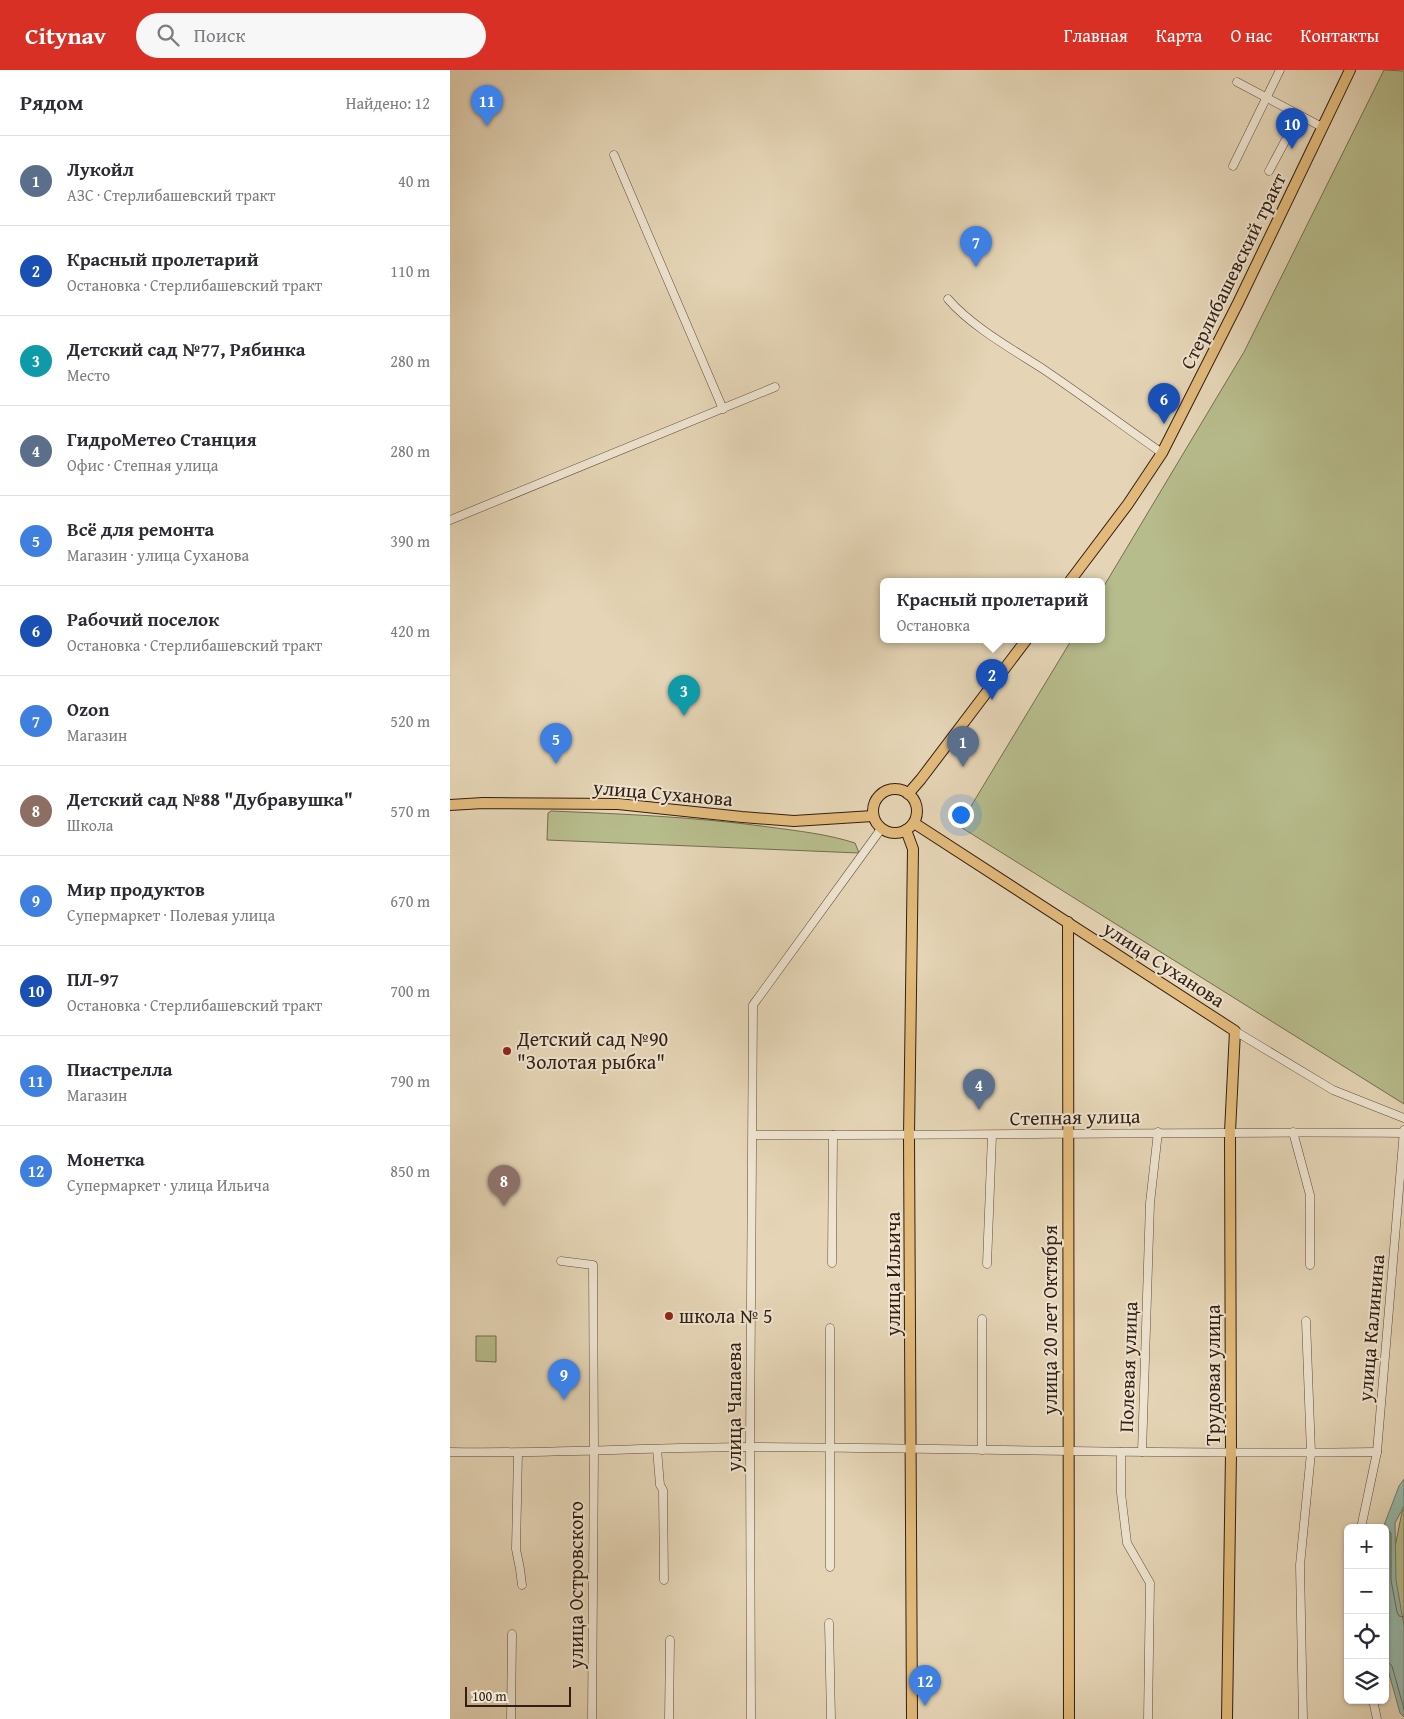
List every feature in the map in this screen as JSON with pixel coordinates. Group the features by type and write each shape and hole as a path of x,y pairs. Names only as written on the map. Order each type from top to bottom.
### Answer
{"main road":[{"name":"Стерлибашевский тракт","path":"1072,578 1128,504 1162,453 1238,303 1350,70"},
{"path":"908,794 1023,643"},
{"path":"899,789 908,794 915,803 917,810 910,826 894,834 881,828 873,816 874,802 885,792 899,789"},
{"name":"улица Суханова","path":"450,805 484,803 618,804 794,821 873,816"},
{"name":"улица Суханова","path":"910,826 1068,922 1235,1031"},
{"name":"улица Ильича","path":"910,826 913,849 909,1136 912,1719"},
{"name":"улица 20 лет Октября","path":"1068,922 1067,1450 1069,1719"},
{"name":"Трудовая улица","path":"1226,1719 1231,1454 1230,1132 1235,1031"}],"street":[{"path":"1233,166 1280,70"},
{"path":"1237,82 1322,128"},
{"path":"1269,171 1299,115"},
{"path":"614,155 723,409"},
{"path":"948,299 957,309 1000,342 1082,396 1162,453"},
{"path":"450,520 775,387"},
{"name":"улица Чапаева","path":"751,1719 750,1447 753,1005 881,828"},
{"name":"улица Суханова","path":"1235,1031 1333,1090 1404,1118"},
{"name":"Степная улица","path":"1148,1282 1150,1203 1158,1132"},
{"name":"Степная улица","path":"753,1135 909,1136 1158,1132 1404,1132"},
{"path":"1293,1132 1310,1195 1310,1265"},
{"name":"улица Калинина","path":"1362,1524 1377,1452 1404,1132"},
{"path":"832,1262 833,1135"},
{"name":"Степная улица","path":"987,1264 992,1135"},
{"path":"561,1261 592,1265 594,1450"},
{"name":"Полевая улица","path":"1142,1452 1148,1282"},
{"path":"982,1319 982,1450"},
{"path":"1303,1719 1300,1565 1311,1453 1306,1321"},
{"path":"830,1328 830,1567"},
{"name":"Полевая улица","path":"450,1452 518,1453 750,1447 1067,1450 1231,1454 1377,1452"},
{"path":"657,1449 660,1485 663,1490 664,1580"},
{"name":"улица Островского","path":"592,1719 594,1450"},
{"name":"Полевая улица","path":"1121,1452 1121,1493 1128,1543 1150,1583 1148,1719"},
{"path":"518,1453 516,1549 522,1585"},
{"path":"829,1623 831,1719"},
{"path":"511,1719 512,1634"},
{"path":"669,1719 670,1640"},
{"path":"1375,1704 1377,1719"}],"green space":[{"path":"1384,70 1404,71 1404,1104 959,826 1070,643 1105,643 1105,584 1244,352"},
{"path":"551,811 687,818 791,830 855,843 859,853 547,840 548,813"},
{"path":"476,1336 496,1336 496,1362 476,1361"},
{"path":"1404,1502 1404,1649 1389,1577"}],"water":[{"path":"1404,1479 1404,1506 1395,1523 1396,1580 1404,1626 1404,1717 1400,1713 1389,1673 1389,1524 1385,1524 1399,1486"}],"place":[{"name":"Пиастрелла","path":"487,126"},
{"name":"ПЛ-97","path":"1292,149"},
{"name":"Ozon","path":"976,267"},
{"name":"Рабочий поселок","path":"1164,424"},
{"name":"Красный пролетарий","path":"992,700"},
{"name":"Детский сад №77, Рябинка","path":"684,716"},
{"name":"Всё для ремонта","path":"556,764"},
{"name":"Лукойл","path":"963,767"},
{"name":"Детский сад №90 \"Золотая рыбка\"","path":"507,1051"},
{"name":"ГидроМетео Станция","path":"979,1110"},
{"name":"Детский сад №88 \"Дубравушка\"","path":"504,1206"},
{"name":"школа № 5","path":"669,1316"},
{"name":"Мир продуктов","path":"564,1400"},
{"name":"Монетка","path":"925,1706"}]}
